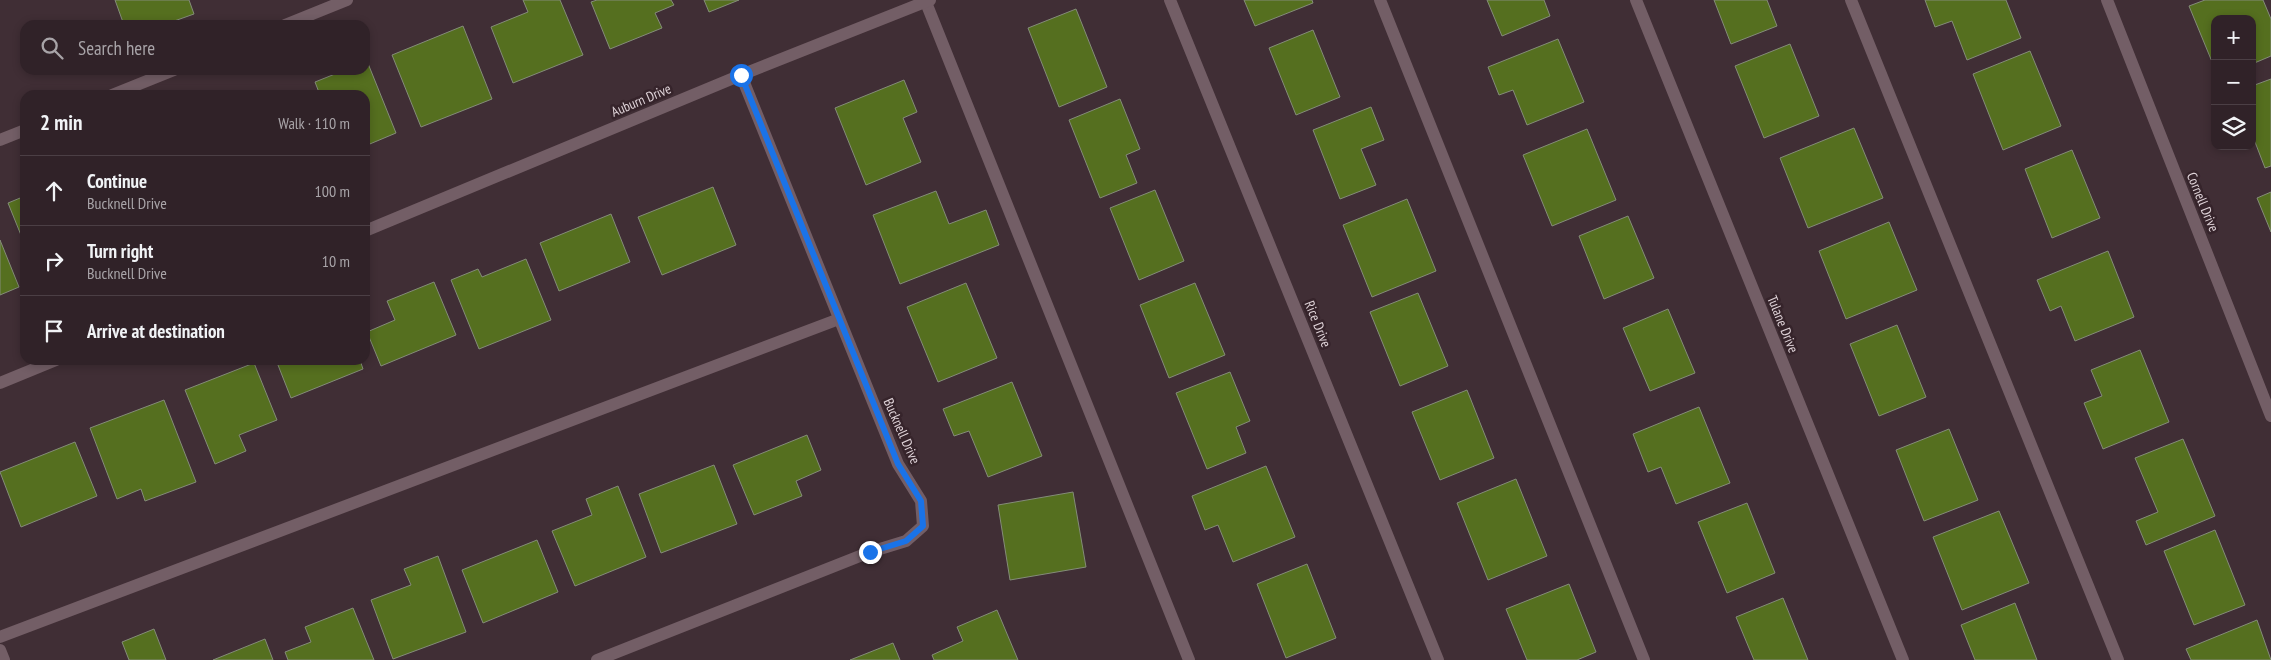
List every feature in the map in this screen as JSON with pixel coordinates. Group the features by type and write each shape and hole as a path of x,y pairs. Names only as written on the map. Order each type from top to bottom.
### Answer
{"street":[{"path":"297,20 347,0"},
{"name":"Rice Drive","path":"1170,0 1438,660"},
{"path":"1380,0 1644,660"},
{"name":"Tulane Drive","path":"1636,0 1903,660"},
{"path":"1851,0 2118,660"},
{"name":"Cornell Drive","path":"2107,0 2271,416"},
{"path":"927,1 1189,660"},
{"name":"Auburn Drive","path":"370,229 741,75 927,1"},
{"path":"124,90 162,75"},
{"name":"Bucknell Drive","path":"596,660 870,552 906,541 923,526 921,501 898,464 741,75"},
{"path":"0,140 20,132"},
{"path":"0,637 839,319"},
{"path":"0,384 44,365"},
{"path":"0,650 4,660"}],"building":[{"path":"115,0 189,0 194,14 177,20 122,20"},
{"path":"523,0 560,0 583,55 513,83 491,27 528,12"},
{"path":"597,0 671,0 674,5 655,13 662,28 610,49 591,2"},
{"path":"704,0 739,0 709,12"},
{"path":"1244,0 1312,0 1313,3 1255,26"},
{"path":"1487,0 1544,0 1550,16 1502,36"},
{"path":"1714,0 1767,0 1777,26 1731,44"},
{"path":"1925,0 2006,0 2021,38 1967,60 1952,21 1935,27"},
{"path":"2205,0 2263,0 2271,19 2271,56 2256,62 2256,15 2211,15 2211,59 2189,6"},
{"path":"1076,9 1107,87 1059,107 1028,28"},
{"path":"463,26 492,99 421,127 392,55"},
{"path":"1313,30 1340,97 1296,115 1269,48"},
{"path":"1558,39 1584,102 1527,125 1513,90 1499,95 1488,67"},
{"path":"1790,44 1819,116 1764,138 1735,66"},
{"path":"2030,51 2061,126 2003,150 1973,74"},
{"path":"370,68 396,133 370,144 370,90 318,90 315,82 332,75 370,75"},
{"path":"2271,79 2271,166 2265,168 2256,145 2256,85"},
{"path":"904,80 917,112 903,118 921,162 866,185 835,108"},
{"path":"1120,99 1140,149 1126,155 1137,183 1100,198 1069,120"},
{"path":"1371,107 1384,140 1361,149 1376,185 1340,199 1313,130"},
{"path":"1854,128 1883,198 1808,228 1780,158"},
{"path":"1587,129 1616,200 1552,226 1523,155"},
{"path":"2072,150 2100,218 2052,238 2025,169"},
{"path":"713,187 736,245 662,275 638,217"},
{"path":"1155,190 1184,261 1139,280 1110,208"},
{"path":"936,191 949,224 986,210 999,245 900,284 873,215"},
{"path":"2271,192 2271,232 2257,198"},
{"path":"20,198 20,233 8,203"},
{"path":"1407,199 1436,271 1372,297 1343,225"},
{"path":"611,214 630,262 559,291 540,243"},
{"path":"1628,216 1654,278 1604,299 1579,236"},
{"path":"1889,222 1917,290 1846,319 1819,251"},
{"path":"0,240 19,287 0,295"},
{"path":"2108,251 2134,317 2075,341 2061,306 2050,311 2037,280"},
{"path":"526,259 551,320 479,349 451,280 478,269 482,277"},
{"path":"434,282 456,335 381,366 370,339 370,331 395,320 387,301"},
{"path":"966,283 997,358 938,382 907,307"},
{"path":"1195,283 1225,355 1169,378 1140,305"},
{"path":"1418,293 1448,366 1400,386 1370,312"},
{"path":"1668,309 1695,373 1650,391 1623,328"},
{"path":"1897,325 1926,397 1879,416 1850,344"},
{"path":"2140,350 2169,422 2103,449 2084,403 2102,396 2091,370"},
{"path":"249,365 255,365 277,420 239,435 246,451 215,464 185,390"},
{"path":"278,365 362,365 363,369 291,398"},
{"path":"1230,372 1250,421 1236,427 1246,453 1207,469 1176,393"},
{"path":"1012,382 1042,456 988,477 969,431 954,436 943,409"},
{"path":"1467,390 1494,458 1440,480 1412,412"},
{"path":"164,400 196,482 145,501 141,489 117,499 90,428"},
{"path":"1699,407 1730,483 1676,504 1661,467 1648,472 1633,434"},
{"path":"1949,429 1978,500 1924,521 1896,450"},
{"path":"807,435 821,470 796,481 802,496 754,515 733,465"},
{"path":"2183,439 2215,516 2146,545 2136,521 2158,512 2135,458"},
{"path":"75,442 97,496 21,527 0,472"},
{"path":"714,465 737,524 661,553 639,494"},
{"path":"1266,466 1295,537 1233,562 1218,525 1205,530 1192,496"},
{"path":"1516,479 1547,556 1488,580 1457,503"},
{"path":"618,486 646,557 575,586 552,531 592,515 586,499"},
{"path":"1073,492 1086,567 1010,580 998,505"},
{"path":"1747,503 1775,573 1727,593 1698,522"},
{"path":"1999,511 2029,583 1962,610 1933,537"},
{"path":"2215,530 2245,605 2194,625 2164,551"},
{"path":"537,540 558,592 483,623 462,570"},
{"path":"438,556 466,632 393,659 371,600 411,585 404,569"},
{"path":"1307,564 1336,638 1286,658 1257,584"},
{"path":"1569,584 1596,652 1577,660 1527,660 1506,609"},
{"path":"1783,598 1808,660 1754,660 1736,617"},
{"path":"2015,603 2037,660 1975,660 1961,625"},
{"path":"353,608 374,660 288,660 285,652 311,642 305,627"},
{"path":"997,610 1018,660 934,660 932,655 963,641 957,627"},
{"path":"2257,620 2271,660 2191,660 2186,649"},
{"path":"154,629 166,660 129,660 122,642"},
{"path":"265,639 273,660 213,660"},
{"path":"893,643 900,660 850,660"}],"route":[{"path":"741,75 898,464 921,501 923,526 906,541 870,552"}]}
